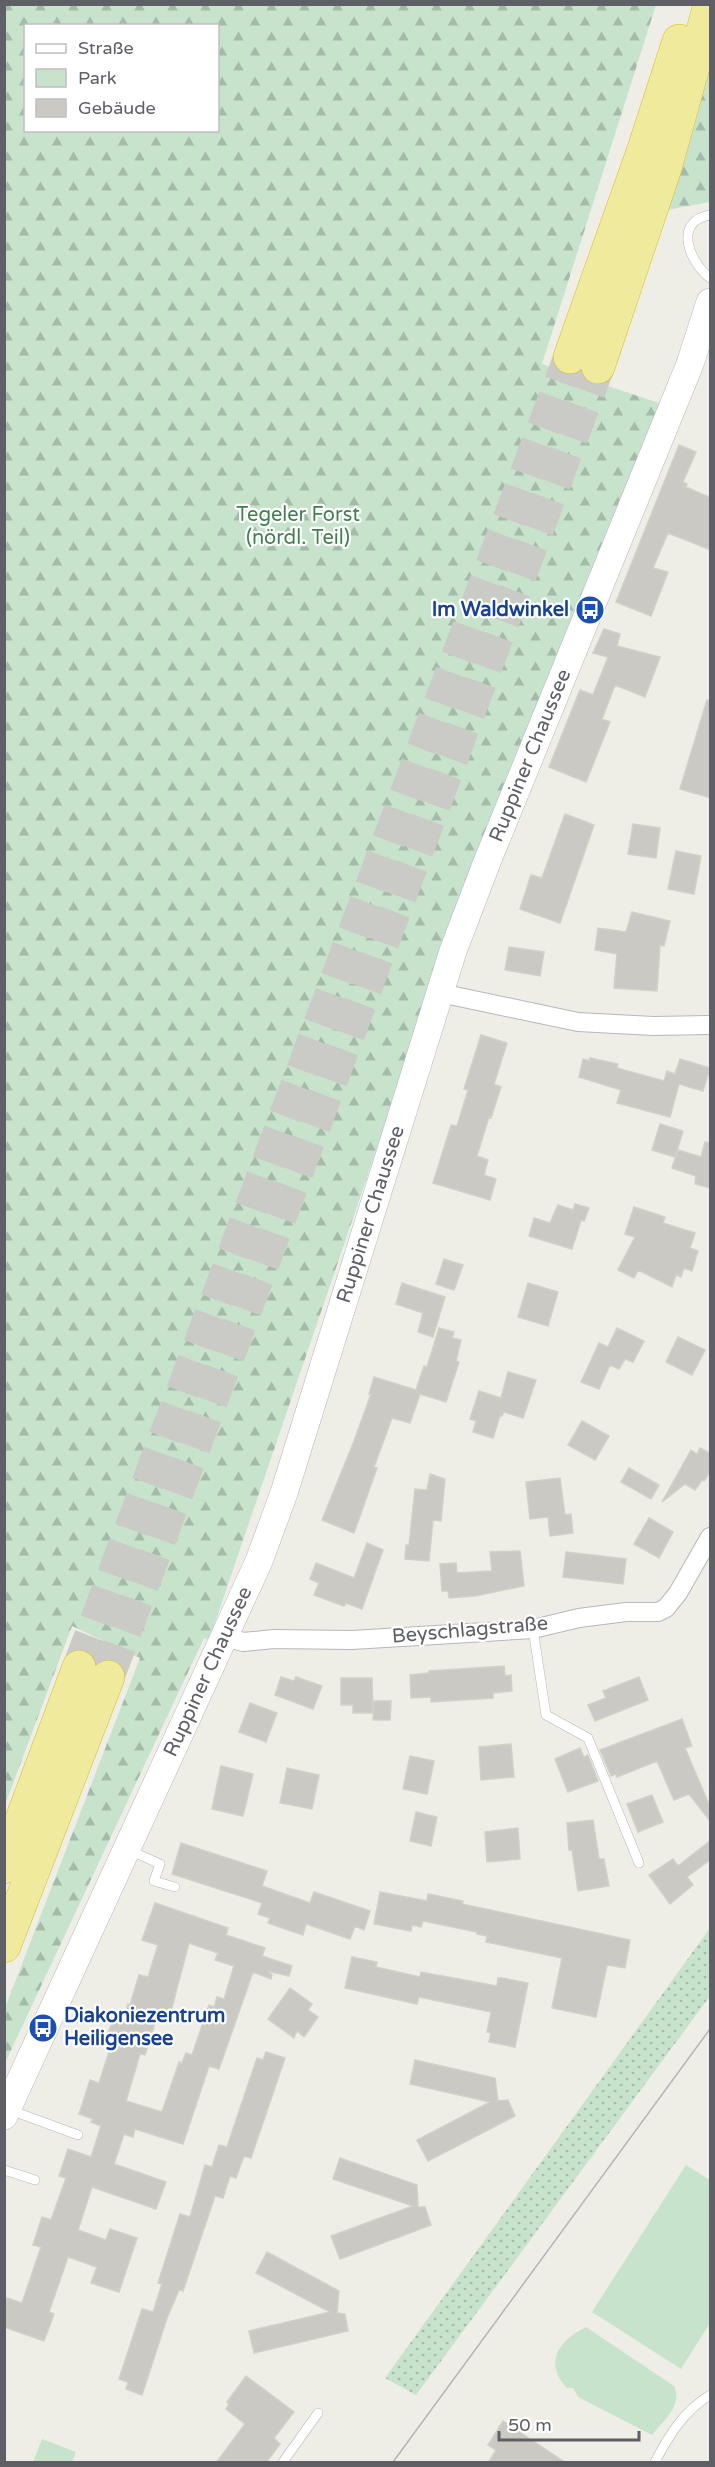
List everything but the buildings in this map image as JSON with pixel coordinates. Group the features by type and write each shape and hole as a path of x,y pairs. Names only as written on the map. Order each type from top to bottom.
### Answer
{"highway":[{"path":"688,4 677,48 643,152 584,362 665,168 711,5"},
{"path":"4,1867 93,1672 4,1946"}],"street":[{"name":"Ruppiner Chaussee","path":"6,2113 259,1561 284,1493 440,993 487,862 690,364 710,309"},
{"path":"440,993 578,1022 653,1026 711,1025"},
{"name":"Beyschlagstraße","path":"226,1637 243,1642 274,1638 352,1640 533,1629 579,1618 626,1612 658,1612 666,1608 678,1593 711,1537"}],"lane":[{"path":"711,215 698,217 687,234 690,248 700,270 711,278"},
{"path":"533,1629 546,1715 588,1738 639,1863"},
{"path":"127,1849 160,1864 154,1881 175,1887"},
{"path":"6,2113 78,2135"},
{"path":"4,2169 35,2180"},
{"path":"655,2463 671,2432 697,2403 711,2395"},
{"path":"283,2463 318,2413"}],"green space":[{"name":"Tegeler Forst (nördl. Teil)","path":"5,5 656,5 542,364 665,405 452,928 209,1640 204,1638 5,2063 5,2008 140,1658 72,1626 5,1805"},
{"path":"710,51 710,202 667,210"},
{"path":"710,1928 710,1996 416,2395 385,2378"},
{"path":"686,2165 710,2180 710,2323 681,2369 592,2312"},
{"path":"586,2327 674,2386 676,2400 674,2406 652,2435 578,2397 573,2388 567,2388 560,2379 556,2370 557,2353 568,2338"},
{"path":"42,2439 76,2452 72,2462 33,2462"}],"tunnel":[{"path":"79,1667 570,357"},
{"path":"108,1677 598,367"}],"tram line":[{"path":"393,2462 710,2029"}],"place":[{"name":"Im Waldwinkel","path":"590,610"},
{"name":"Diakoniezentrum Heiligensee","path":"43,2028"}]}
